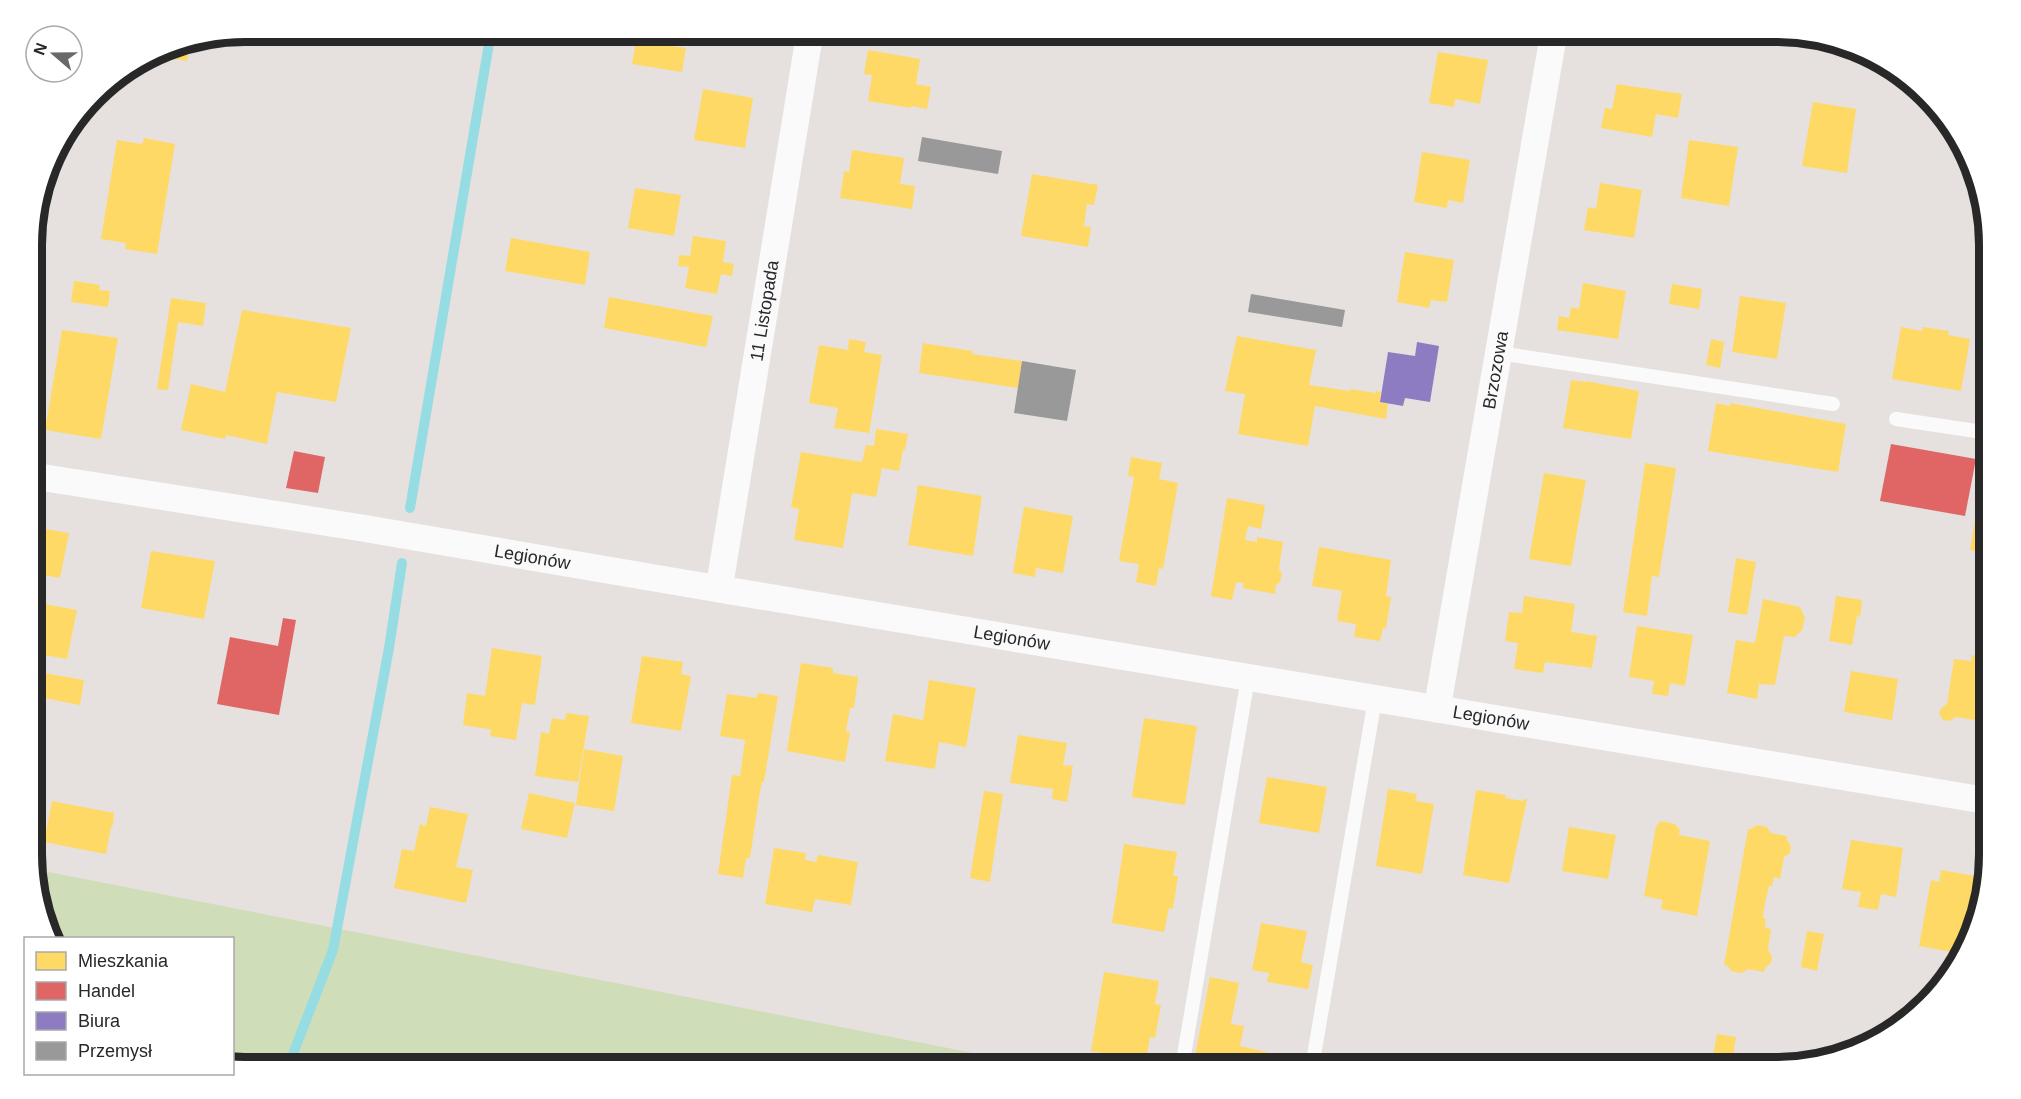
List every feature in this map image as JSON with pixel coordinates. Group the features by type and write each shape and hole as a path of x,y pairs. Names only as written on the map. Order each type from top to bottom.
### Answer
{"street":[{"name":"11 Listopada","path":"719,590 808,42"},
{"name":"Brzozowa","path":"1437,709 1552,42"},
{"name":"Legionów","path":"42,477 362,528 719,590 1979,799"}],"lane":[{"path":"1499,353 1833,404"},
{"path":"1896,419 1979,431"},
{"path":"1184,1057 1248,678"},
{"path":"1314,1057 1375,699"}],"green space":[{"path":"43,871 992,1057 234,1056 234,937 60,937 49,907"}],"building: Mieszkania":[{"path":"636,42 686,48 682,72 632,64"},
{"path":"868,50 920,59 916,84 931,87 927,109 868,101 872,75 864,74"},
{"path":"189,51 187,61 165,58"},
{"path":"1438,52 1488,60 1480,104 1455,99 1454,107 1429,103"},
{"path":"1617,84 1682,94 1678,118 1656,114 1652,137 1601,128 1605,108 1612,109"},
{"path":"703,89 753,98 745,148 694,140"},
{"path":"1813,102 1856,109 1847,173 1802,166"},
{"path":"144,138 175,144 157,254 125,249 126,243 101,239 117,140 142,144"},
{"path":"1689,140 1738,147 1729,206 1681,198"},
{"path":"852,150 904,158 900,184 915,186 912,209 840,198 844,171 849,172"},
{"path":"1422,152 1470,160 1463,203 1448,200 1447,208 1414,202"},
{"path":"1032,174 1098,185 1094,205 1087,204 1084,226 1091,227 1088,247 1021,236"},
{"path":"1600,183 1642,190 1634,238 1584,230 1588,207 1596,209"},
{"path":"635,188 681,195 674,236 628,228"},
{"path":"693,236 726,241 723,262 734,264 732,276 721,274 717,294 685,288 689,267 678,266 679,255 690,256"},
{"path":"511,238 590,252 585,285 505,271"},
{"path":"1405,252 1454,260 1447,302 1431,300 1429,308 1397,302"},
{"path":"74,281 100,285 99,290 110,291 108,307 71,302"},
{"path":"1583,283 1626,291 1618,339 1557,330 1559,316 1569,318 1571,307 1579,309"},
{"path":"1672,284 1702,289 1699,309 1669,304"},
{"path":"1740,296 1786,303 1777,359 1732,352"},
{"path":"609,297 713,316 706,347 604,328"},
{"path":"171,298 206,303 203,326 178,322 168,390 157,389"},
{"path":"242,310 351,328 336,402 277,392 267,444 226,435 225,439 181,430 191,384 225,392"},
{"path":"1901,327 1922,331 1923,327 1949,331 1948,335 1970,339 1961,391 1892,379"},
{"path":"62,330 118,338 101,439 45,430"},
{"path":"1237,336 1316,350 1309,385 1350,391 1350,389 1381,392 1380,402 1388,404 1386,419 1315,406 1308,446 1238,434 1245,394 1225,391"},
{"path":"849,339 866,342 864,352 882,355 869,433 834,428 838,408 809,403 819,345 848,350"},
{"path":"1711,339 1724,342 1720,368 1706,365"},
{"path":"923,343 973,351 972,354 1022,361 1018,388 919,373"},
{"path":"1571,380 1639,391 1631,439 1563,428"},
{"path":"1716,403 1730,406 1730,403 1846,424 1838,472 1708,451"},
{"path":"876,429 908,434 905,450 903,450 899,471 882,468 876,497 852,493 843,548 794,540 799,509 791,507 801,452 862,462 866,445 874,446"},
{"path":"1131,457 1162,463 1159,479 1178,483 1163,569 1159,568 1156,586 1136,582 1139,564 1119,561 1134,477 1128,476"},
{"path":"1645,463 1676,468 1659,577 1652,576 1647,616 1623,612"},
{"path":"1544,473 1586,480 1571,566 1529,559"},
{"path":"918,485 982,496 973,556 908,545"},
{"path":"1227,498 1265,505 1261,529 1248,526 1245,540 1257,542 1257,537 1283,542 1279,569 1282,574 1280,582 1276,585 1275,594 1243,588 1243,583 1236,582 1232,600 1211,596"},
{"path":"1024,507 1073,516 1063,573 1036,568 1035,577 1013,573"},
{"path":"1975,519 1979,520 1979,552 1970,550"},
{"path":"42,528 69,533 60,578 42,575"},
{"path":"1319,547 1391,560 1386,596 1391,597 1386,628 1383,628 1380,641 1354,637 1356,624 1337,621 1342,591 1312,586"},
{"path":"151,551 215,561 204,619 141,608"},
{"path":"1736,558 1756,562 1747,615 1728,612"},
{"path":"1524,596 1575,604 1571,632 1597,636 1592,668 1545,662 1543,673 1514,669 1518,643 1505,641 1509,612 1522,613"},
{"path":"1836,596 1862,600 1852,645 1829,641"},
{"path":"1763,599 1800,607 1805,618 1802,630 1795,637 1784,636 1775,685 1759,684 1757,699 1727,693 1736,640 1755,643"},
{"path":"42,604 77,610 67,659 42,655"},
{"path":"1637,626 1693,635 1685,686 1670,683 1668,696 1652,694 1654,681 1629,677"},
{"path":"492,648 542,656 535,705 522,703 516,740 490,736 491,730 489,729 463,725 467,693 485,696"},
{"path":"1972,655 1979,656 1979,721 1956,717 1950,721 1943,720 1939,714 1941,708 1947,704 1954,659 1971,661"},
{"path":"642,656 683,662 681,674 691,676 681,731 631,723"},
{"path":"801,663 833,668 833,673 858,677 854,708 850,708 846,731 850,732 845,762 787,751"},
{"path":"1851,671 1898,679 1892,720 1844,712"},
{"path":"44,673 84,680 80,705 42,698"},
{"path":"929,680 976,688 966,747 939,742 935,769 885,761 893,714 923,720"},
{"path":"757,693 778,696 750,858 746,858 743,878 718,874 732,775 740,776 745,740 720,736 727,694 757,698"},
{"path":"566,713 589,716 578,782 535,776 541,732 549,734 552,718 565,720"},
{"path":"1144,718 1197,726 1185,805 1132,797"},
{"path":"1018,735 1067,743 1063,765 1073,766 1067,802 1052,799 1053,789 1010,783"},
{"path":"584,749 623,756 614,811 576,805"},
{"path":"1267,777 1327,787 1319,833 1259,823"},
{"path":"1388,789 1417,794 1415,801 1434,804 1422,874 1376,866"},
{"path":"1476,790 1506,795 1505,798 1523,801 1527,799 1509,883 1463,875"},
{"path":"984,791 1003,794 990,882 970,878"},
{"path":"529,793 575,803 567,838 521,829"},
{"path":"52,801 114,813 106,854 44,842"},
{"path":"430,807 468,814 456,867 473,870 466,903 394,888 402,849 414,851 420,824 426,826"},
{"path":"1661,821 1675,824 1680,830 1679,835 1710,841 1697,916 1661,909 1663,900 1644,896 1656,826"},
{"path":"1757,825 1767,827 1771,833 1787,836 1791,846 1790,853 1784,857 1780,879 1774,877 1765,903 1763,918 1766,919 1765,928 1771,929 1768,950 1772,956 1771,963 1764,972 1748,969 1742,973 1731,971 1728,966 1724,965 1748,829"},
{"path":"1569,827 1616,835 1608,879 1562,871"},
{"path":"1851,840 1903,848 1896,897 1881,894 1878,910 1858,907 1861,892 1842,889"},
{"path":"1124,844 1177,852 1173,876 1178,876 1173,909 1169,908 1164,932 1112,923"},
{"path":"774,848 806,853 805,860 816,862 818,855 858,862 851,905 815,899 812,912 765,904"},
{"path":"1941,870 1977,876 1972,907 1964,932 1953,952 1919,946 1931,880 1939,882"},
{"path":"1261,923 1307,931 1301,962 1313,965 1308,989 1267,982 1269,973 1252,970"},
{"path":"1807,931 1824,934 1817,971 1801,967"},
{"path":"1104,972 1159,981 1155,1004 1161,1005 1155,1038 1150,1037 1147,1057 1128,1057 1091,1051"},
{"path":"1210,977 1239,983 1231,1024 1244,1026 1240,1046 1288,1057 1215,1056 1195,1057"},
{"path":"1717,1034 1736,1037 1733,1056 1737,1057 1713,1057"}],"building: Handel":[{"path":"1891,444 1976,459 1965,516 1880,501"},
{"path":"294,451 325,457 318,493 286,488"},
{"path":"283,618 296,620 279,715 217,704 230,637 278,646"}],"building: Biura":[{"path":"1417,342 1439,346 1430,402 1405,398 1403,406 1380,402 1388,352 1415,356"}],"building: Przemysł":[{"path":"922,137 1002,151 998,174 918,161"},
{"path":"1251,294 1345,310 1342,327 1248,312"},
{"path":"1022,361 1076,370 1067,421 1014,413"}],"waterway":[{"path":"410,508 489,42"},
{"path":"292,1057 333,950 389,648 402,563"}]}
